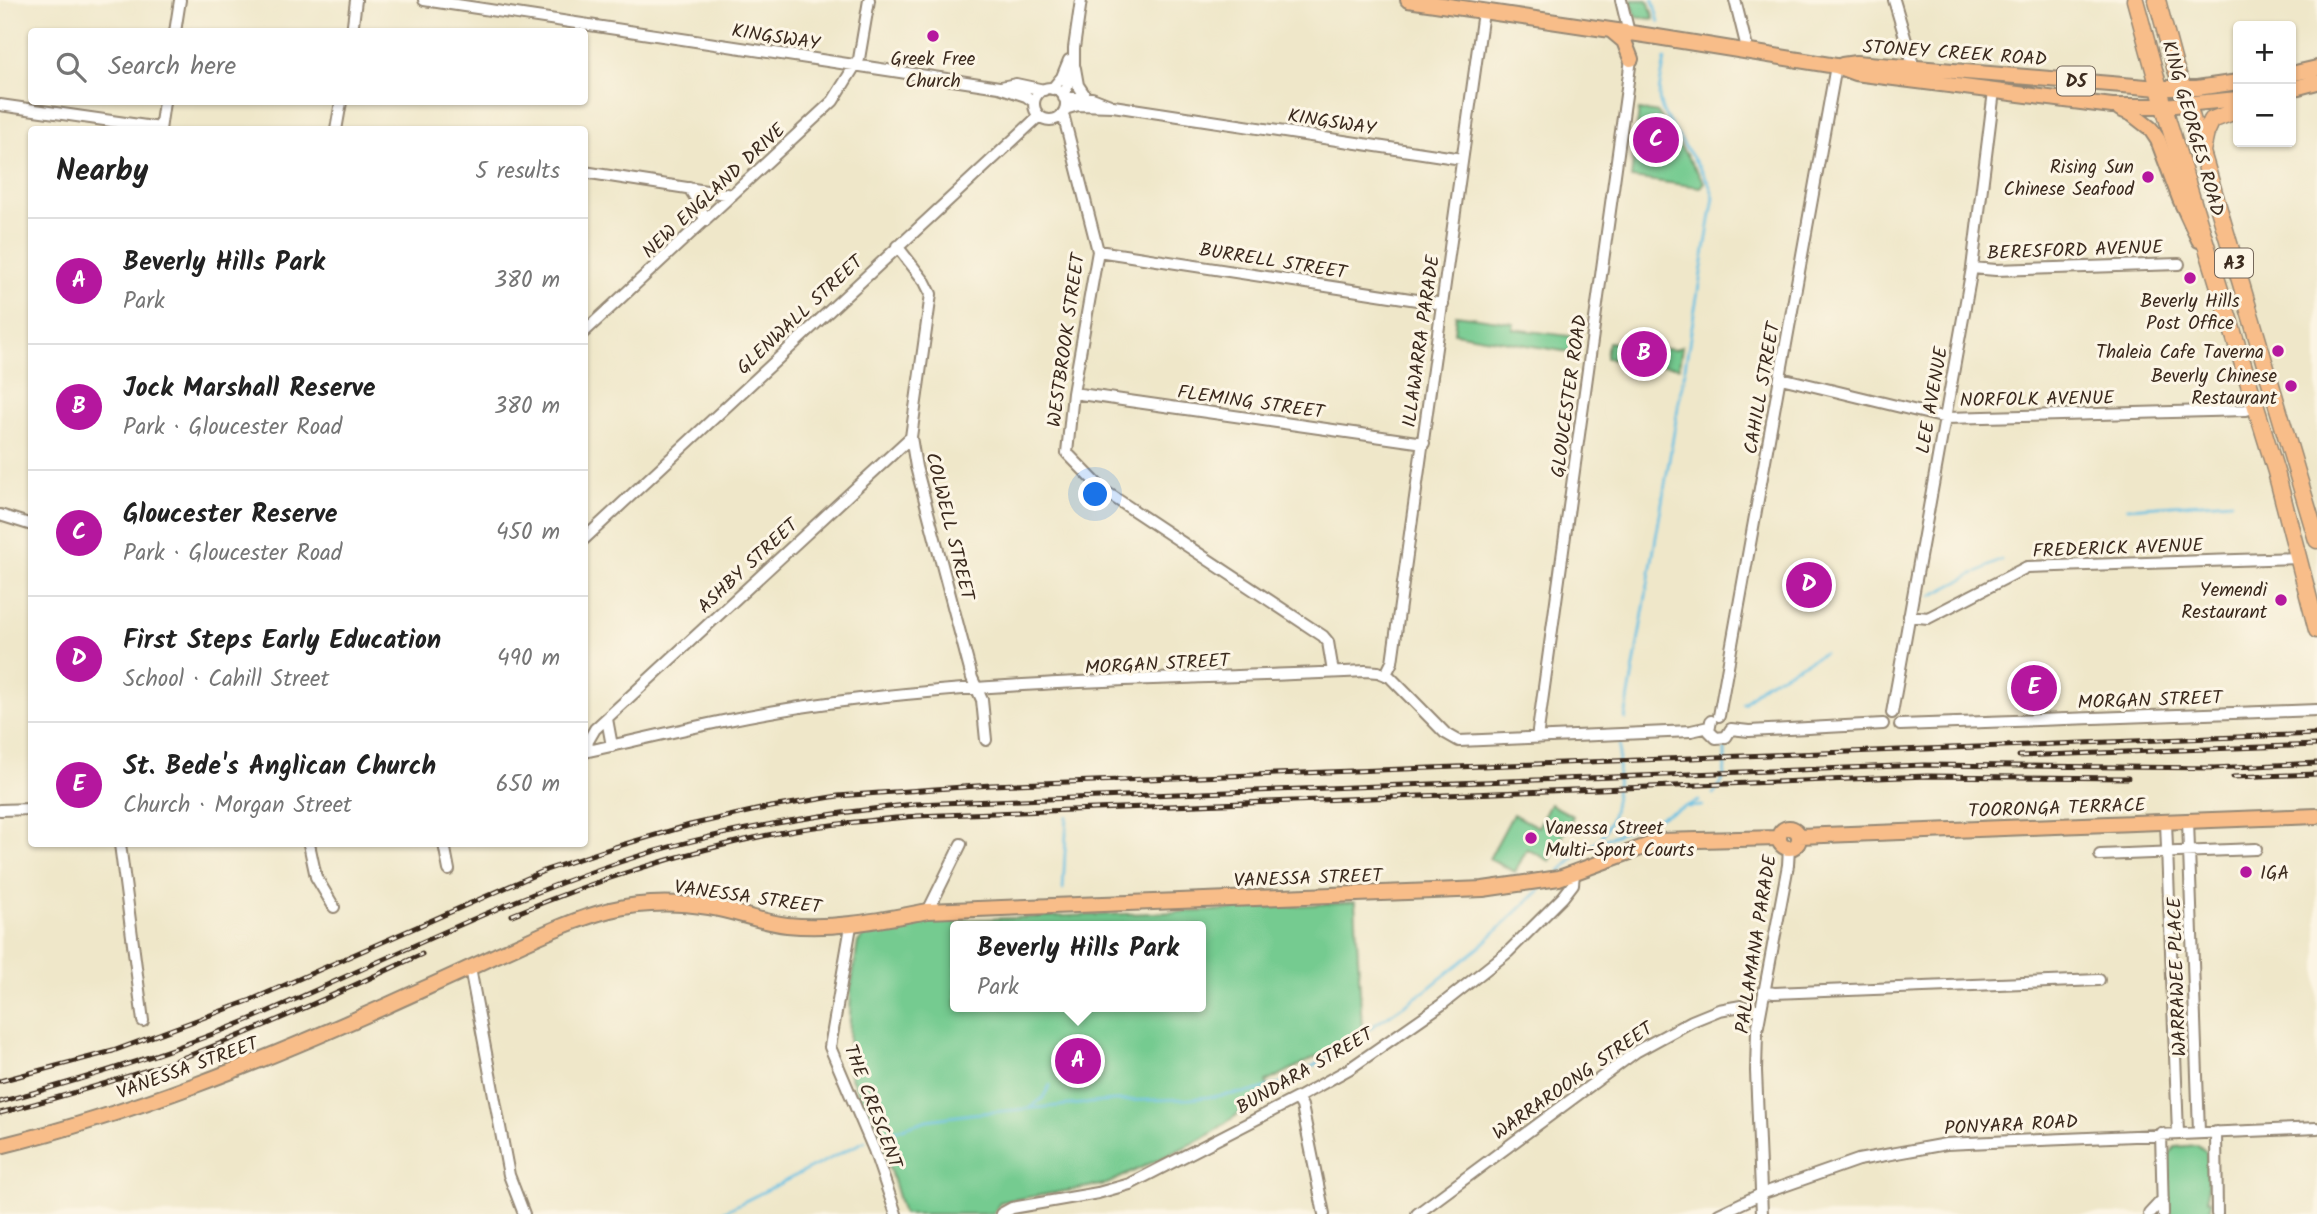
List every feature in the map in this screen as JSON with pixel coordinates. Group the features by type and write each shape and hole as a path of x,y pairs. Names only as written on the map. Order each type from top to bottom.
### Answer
{"highway":[{"name":"KING GEORGES ROAD","path":"2136,0 2164,106 2256,407 2317,630"},
{"name":"KING GEORGES ROAD","path":"2157,0 2317,540"},
{"path":"2202,154 2212,120 2233,112"}],"main road":[{"name":"STONEY CREEK ROAD","path":"1408,0 1473,7 1836,66 1855,73 1994,92 2112,106 2186,105 2233,100"},
{"path":"1611,30 1624,41 1631,59"},
{"path":"1631,59 1649,35"},
{"name":"STONEY CREEK ROAD","path":"1836,66 1856,63 2159,88 2233,83"},
{"path":"2296,73 2317,68"},
{"path":"2296,88 2317,82"},
{"path":"2112,106 2132,114 2150,128 2158,140 2180,199 2213,264"},
{"name":"TOORONGA TERRACE","path":"1783,843 1797,845 1799,836 2317,816"},
{"path":"1574,874 1660,841 1783,843"},
{"name":"VANESSA STREET","path":"0,1146 114,1115 209,1082 295,1047 527,942 610,910 651,904 681,904 711,907 784,925 851,926 928,911 1463,890 1541,881 1574,874"}],"street":[{"path":"176,28 180,0"},
{"path":"352,28 356,0"},
{"name":"KINGSWAY","path":"424,0 999,87 1026,96 1034,102"},
{"name":"NEW ENGLAND DRIVE","path":"588,328 822,113 843,88 860,54 869,0"},
{"path":"1081,0 1074,65 1078,85 1086,97"},
{"path":"1621,0 1629,33"},
{"path":"1735,0 1748,52"},
{"path":"1894,0 1914,68"},
{"name":"ILLAWARRA PARADE","path":"1386,674 1392,662 1462,159 1473,7"},
{"path":"1074,48 1062,77 1036,97 1034,102 1039,116 1048,120 1062,108 1074,65"},
{"name":"GLOUCESTER ROAD","path":"1537,738 1631,59"},
{"name":"CAHILL STREET","path":"1719,716 1836,66"},
{"name":"KINGSWAY","path":"999,87 1016,84 1048,89"},
{"path":"1048,89 1059,91 1062,108"},
{"name":"LEE AVENUE","path":"1892,713 1972,268 1994,92"},
{"name":"KINGSWAY","path":"1062,108 1086,97 1113,106"},
{"path":"0,105 140,126"},
{"path":"160,126 164,105"},
{"path":"338,126 341,105"},
{"name":"KINGSWAY","path":"1062,108 1078,105 1113,106 1462,159"},
{"name":"WESTBROOK STREET","path":"1062,108 1059,123 1067,134 1098,251 1073,393 1067,453 1102,490 1323,636 1328,642 1333,673"},
{"name":"GLENWALL STREET","path":"588,535 1039,116"},
{"path":"588,173 732,195"},
{"path":"689,188 700,205 705,221"},
{"name":"COLWELL STREET","path":"897,246 931,294 911,436 916,467 972,678 982,700 986,740"},
{"name":"BURRELL STREET","path":"1098,251 1443,304"},
{"name":"BERESFORD AVENUE","path":"1972,268 1996,270 2179,264"},
{"name":"NORFOLK AVENUE","path":"1781,379 1946,418 2246,410 2256,407"},
{"name":"FLEMING STREET","path":"1073,393 1423,443"},
{"name":"ASHBY STREET","path":"588,742 590,735 911,436"},
{"path":"0,515 28,524"},
{"name":"FREDERICK AVENUE","path":"1909,616 1928,618 2025,568 2299,558"},
{"name":"MORGAN STREET","path":"588,751 815,705 977,688 1366,671 1386,674"},
{"path":"1386,674 1451,738 1473,741 1691,732 1709,727"},
{"name":"MORGAN STREET","path":"1900,725 2317,710"},
{"path":"1731,729 1749,731 1883,724 1892,731 1900,725 1899,716 1892,713 1886,716 1883,724"},
{"path":"1719,716 1729,721 1731,729 1726,737 1720,739 1711,734 1709,727 1711,721 1719,716"},
{"path":"607,719 612,746"},
{"path":"0,810 28,809"},
{"name":"WARRAWEE PLACE","path":"2188,821 2199,1132"},
{"name":"WARRAWEE PLACE","path":"2166,822 2178,1133"},
{"name":"PALLAMANA PARADE","path":"1762,1214 1756,1071 1760,1010 1788,865 1783,843"},
{"path":"928,911 961,844"},
{"path":"120,847 143,1021"},
{"path":"310,847 316,877 334,906"},
{"path":"445,847 449,870"},
{"path":"2100,855 2256,849"},
{"name":"BUNDARA STREET","path":"1001,1214 1012,1208 1098,1194 1130,1184 1349,1069 1422,1019 1508,951 1563,897 1573,884 1574,874"},
{"name":"THE CRESCENT","path":"851,926 830,1047 840,1076 864,1127 895,1214"},
{"path":"470,968 509,1175 523,1214"},
{"path":"1764,991 1773,993 2099,979"},
{"name":"WARRAROONG STREET","path":"1418,1214 1637,1051 1718,1010 1741,1006 1760,1010"},
{"path":"1297,1098 1302,1106 1324,1214"},
{"name":"PONYARA ROAD","path":"1719,1214 1761,1194 1858,1160 1946,1144 2317,1128"},
{"path":"2216,1132 2217,1214"},
{"path":"2161,1133 2163,1214"},
{"path":"2149,1214 2162,1199"}],"green space":[{"path":"1631,0 1648,0 1654,19 1636,17"},
{"path":"1639,110 1658,113 1704,182 1700,187 1631,178"},
{"path":"1456,315 1514,323 1513,329 1577,337 1575,353 1454,333"},
{"path":"1608,342 1675,350 1682,346 1679,367 1606,358"},
{"name":"Vanessa Street Multi-Sport Courts","path":"1550,804 1573,816 1550,861 1527,849 1515,872 1489,859 1513,814 1538,827"},
{"path":"1355,902 1362,1028 1326,1052 1266,1082 1269,1092 1206,1137 1107,1184 1000,1202 994,1214 903,1214 890,1170 848,1070 851,988 858,942 868,932 929,921 1211,911"},
{"path":"2198,1145 2206,1152 2211,1214 2169,1214 2169,1154 2175,1147"}],"waterway":[{"path":"1653,0 1659,22"},
{"path":"1625,719 1714,197 1702,172 1661,107 1659,92 1665,59"},
{"path":"2127,508 2232,501"},
{"path":"1931,596 2001,560"},
{"path":"1743,704 1764,684 1824,653"},
{"path":"1597,841 1610,822 1614,809 1620,742"},
{"path":"1713,794 1723,779 1725,749"},
{"path":"1560,871 1586,847 1699,801"},
{"path":"1688,807 1702,806"},
{"path":"1063,889 1067,816"},
{"path":"872,1138 927,1120 971,1114 1113,1101 1190,1099 1251,1092 1278,1084 1320,1062 1425,991 1481,946 1545,885"},
{"path":"1030,1108 1043,1098 1050,1085"},
{"path":"719,1214 865,1141"}],"railway":[{"path":"0,1081 113,1051 251,1000 546,870 690,825 765,808 838,796 991,785 2317,734"},
{"path":"2019,756 2317,745"},
{"path":"0,1102 132,1063 228,1028 483,915 620,862 729,832 840,813 915,804 1924,765 2214,768 2317,763"},
{"path":"2233,777 2317,774"},
{"path":"512,915 638,869 702,850 805,829 917,816 1927,776 2128,778"},
{"path":"0,1113 97,1086 193,1054 280,1019 422,954"}],"place":[{"name":"Greek Free Church","path":"933,36"},
{"name":"Gloucester Reserve","path":"1656,140"},
{"name":"Rising Sun Chinese Seafood","path":"2148,177"},
{"name":"Beverly Hills Post Office","path":"2190,278"},
{"name":"Thaleia Cafe Taverna","path":"2278,351"},
{"name":"Jock Marshall Reserve","path":"1644,354"},
{"name":"Beverly Chinese Restaurant","path":"2291,386"},
{"name":"First Steps Early Education","path":"1809,585"},
{"name":"Yemendi Restaurant","path":"2281,600"},
{"name":"St. Bede's Anglican Church","path":"2034,688"},
{"name":"Vanessa Street Multi-Sport Courts","path":"1531,838"},
{"name":"IGA","path":"2246,872"},
{"name":"Beverly Hills Park","path":"1078,1061"}]}
